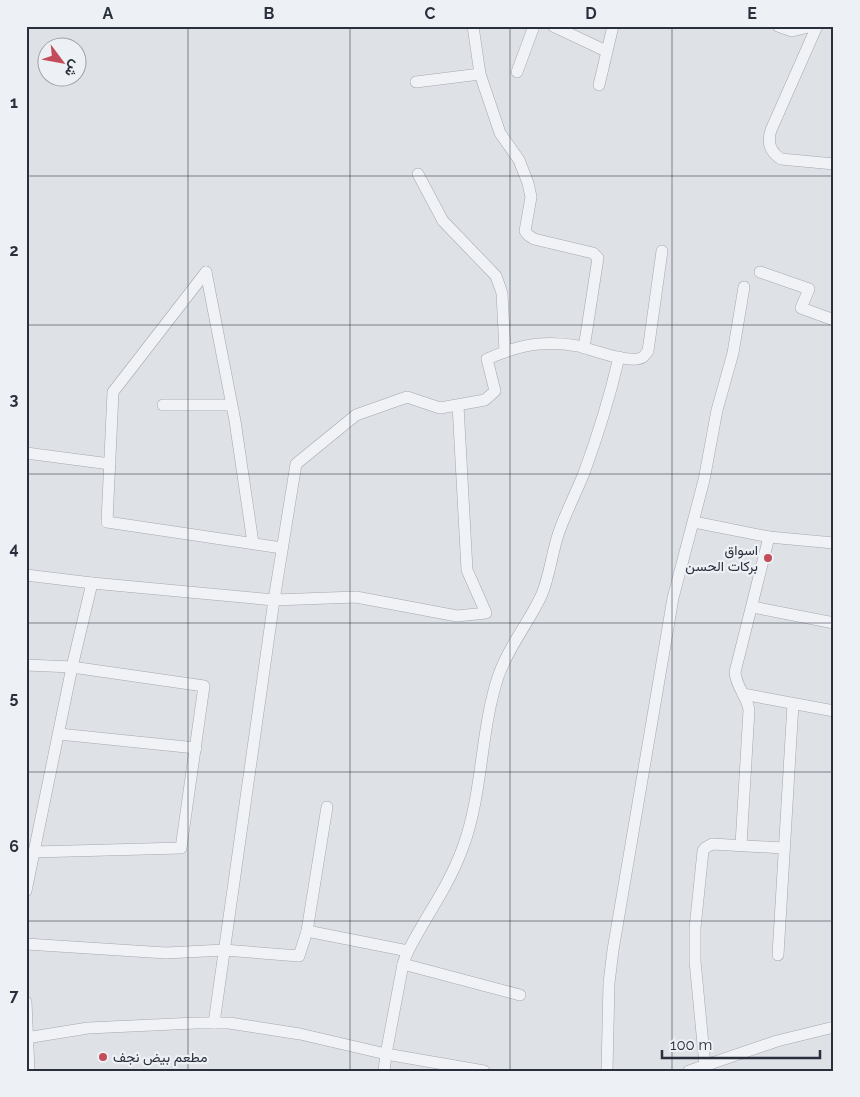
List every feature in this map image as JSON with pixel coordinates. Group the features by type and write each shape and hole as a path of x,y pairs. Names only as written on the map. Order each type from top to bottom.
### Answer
{"street":[{"path":"473,26 480,74 500,133 519,160 528,183 531,197 526,233 534,239 593,253 598,258 584,348"},
{"path":"517,72 534,26"},
{"path":"553,26 606,51"},
{"path":"599,85 613,26"},
{"path":"778,26 792,31 812,26"},
{"path":"817,26 771,130 769,143 771,150 781,158 834,164"},
{"path":"416,82 480,74"},
{"path":"418,174 442,221 496,276 502,293 505,351"},
{"path":"214,1023 274,600 296,464 356,415 407,397 440,408 485,400 495,391 486,358 505,351 537,344 574,346 619,357 638,359 643,357 648,351 662,251"},
{"path":"253,544 232,405 206,272 113,392 106,522 253,544 282,548"},
{"path":"760,272 809,289 801,308 834,320"},
{"path":"607,1071 613,950 673,598 704,480 716,410 733,353 744,287"},
{"path":"384,1071 403,964 408,951 451,876 464,847 472,817 498,678 507,655 529,620 548,578 559,533 604,417 619,357"},
{"path":"163,405 232,405"},
{"path":"26,575 274,600 356,597 457,616 486,613 467,570 458,405"},
{"path":"26,454 110,464"},
{"path":"694,522 769,537 834,543"},
{"path":"741,845 749,716 748,704 737,684 735,672 753,607 769,537"},
{"path":"26,890 72,667 92,583"},
{"path":"753,607 834,623"},
{"path":"26,665 72,667 204,686 181,848 34,852"},
{"path":"743,694 834,711"},
{"path":"778,955 793,704"},
{"path":"59,734 196,748"},
{"path":"26,944 166,953 224,950 299,956 307,931 327,807"},
{"path":"706,1065 694,962 695,928 702,855 705,848 712,844 784,848"},
{"path":"307,931 408,951"},
{"path":"403,964 520,995"},
{"path":"26,1002 29,1071"},
{"path":"27,1038 88,1028 214,1023 244,1025 300,1034 386,1054 484,1071"},
{"path":"689,1071 777,1041 834,1027"}],"place":[{"name":"اسواق بركات الحسن","path":"768,558"},
{"name":"مطعم بيض نجف","path":"103,1057"}]}
